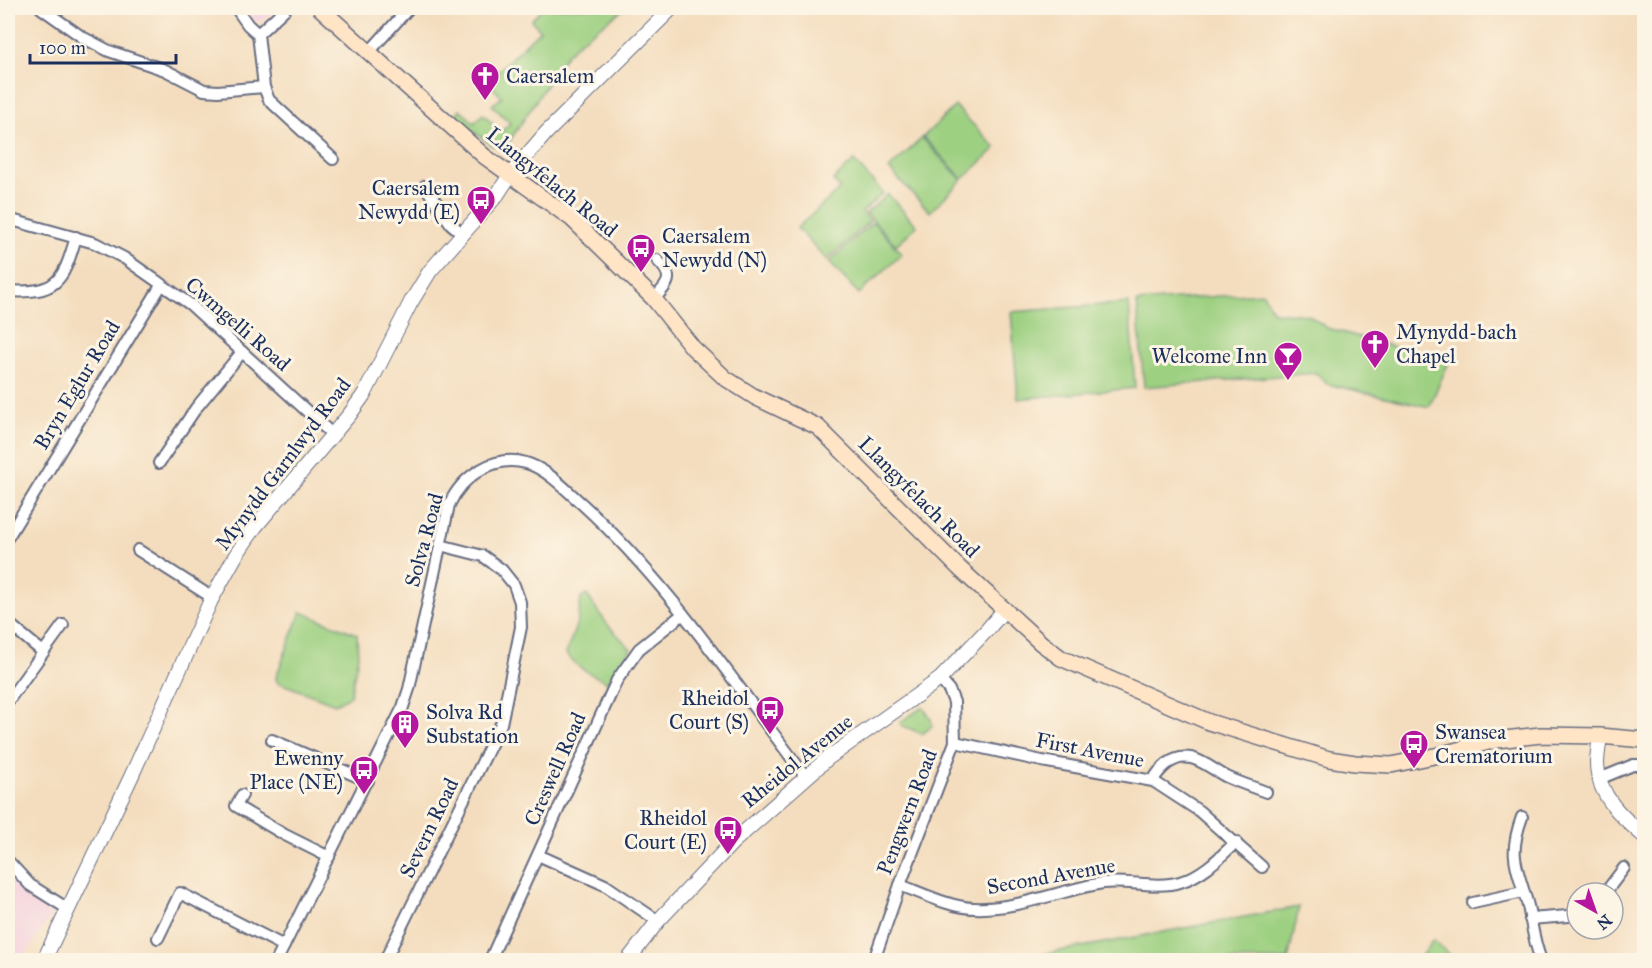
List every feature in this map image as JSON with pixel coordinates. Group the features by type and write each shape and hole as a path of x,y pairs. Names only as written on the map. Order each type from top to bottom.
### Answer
{"main road":[{"name":"Llangyfelach Road","path":"321,8 484,156 572,219 654,299 708,364 755,398 818,427 959,568 1041,643 1061,658 1209,722 1329,759 1355,763 1391,765 1496,740 1541,735 1600,736 1644,740"}],"street":[{"path":"41,8 82,37 109,51 165,70 204,90 264,87"},
{"path":"236,8 248,25 258,34 264,87 269,100 333,159"},
{"path":"258,34 286,8"},
{"path":"370,51 409,8"},
{"name":"Mynydd Garnlwyd Road","path":"44,960 213,598 255,526 333,435 365,393 411,302 430,271 497,195 510,175 546,133 672,8"},
{"path":"425,186 451,224 463,234"},
{"name":"Cwmgelli Road","path":"8,219 95,243 124,258 191,305 333,435"},
{"path":"8,291 33,292 49,287 68,265 76,237"},
{"path":"654,299 667,285 669,279 666,268 657,260"},
{"name":"Bryn Eglur Road","path":"8,537 162,284"},
{"path":"159,463 196,408 242,352"},
{"name":"Solva Road","path":"277,960 396,725 409,689 449,505 460,486 478,470 489,465 501,462 526,463 544,472 609,529 651,574 683,614 806,777"},
{"name":"Severn Road","path":"385,960 501,724 521,627 520,602 514,585 502,570 483,556 440,545"},
{"path":"138,550 213,598"},
{"name":"Rheidol Avenue","path":"628,960 658,921 733,842 828,758 940,679 1005,609"},
{"name":"Creswell Road","path":"490,960 617,680 639,649 683,614"},
{"path":"8,623 43,652"},
{"path":"8,701 63,625"},
{"name":"Pengwern Road","path":"874,960 955,742 954,702 949,690 940,679"},
{"path":"1600,736 1597,764 1599,778 1613,808 1644,836"},
{"path":"272,740 368,782"},
{"name":"First Avenue","path":"955,742 1042,761 1153,781 1199,811 1262,867"},
{"path":"1153,781 1163,766 1184,756 1201,761 1230,778 1266,792"},
{"path":"1599,778 1633,765 1644,765"},
{"path":"242,795 236,806 285,835 329,857"},
{"path":"1522,817 1514,844 1518,879 1541,960"},
{"name":"Second Avenue","path":"900,885 971,908 1010,907 1102,884 1123,881 1166,885 1182,881 1197,875 1213,864 1236,843"},
{"path":"538,855 605,885 658,921"},
{"path":"8,861 30,885 69,909"},
{"path":"1614,881 1624,868"},
{"path":"1473,903 1523,892"},
{"path":"158,938 180,893 284,946"},
{"path":"1530,919 1565,916"}],"shaded area":[{"path":"244,8 278,8 261,21 256,22"},
{"path":"8,873 23,889 55,910 22,960 8,960"}],"green space":[{"path":"543,8 625,8 581,40 566,55 507,145 493,146 454,117 460,109 474,123 483,114 501,132 510,123 492,105 502,97 487,82 540,30 531,20"},
{"path":"955,106 996,148 963,179 923,137"},
{"path":"922,138 962,180 930,212 889,169"},
{"path":"854,161 883,193 862,212 870,221 827,260 797,228 840,189 833,180"},
{"path":"888,194 917,226 896,245 866,213"},
{"path":"873,222 902,254 859,294 829,262"},
{"path":"1263,293 1273,312 1309,315 1327,328 1449,362 1429,407 1327,384 1316,373 1144,387 1137,302"},
{"path":"1129,303 1135,388 1018,399 1011,312"},
{"path":"587,595 607,624 631,649 608,682 580,667 566,654 578,620 581,598"},
{"path":"301,612 357,634 358,657 350,696 335,704 277,682 276,677"},
{"path":"923,707 931,719 932,726 922,734 901,725 900,722"},
{"path":"1299,907 1288,960 1011,960"},
{"path":"1433,940 1455,960 1418,960"}],"place":[{"name":"Caersalem","path":"485,102"},
{"name":"Caersalem Newydd (E)","path":"481,226"},
{"name":"Caersalem Newydd (N)","path":"641,274"},
{"name":"Mynydd-bach Chapel","path":"1375,370"},
{"name":"Welcome Inn","path":"1288,382"},
{"name":"Rheidol Court (S)","path":"770,736"},
{"name":"Solva Rd Substation","path":"405,750"},
{"name":"Swansea Crematorium","path":"1414,770"},
{"name":"Ewenny Place (NE)","path":"364,796"},
{"name":"Rheidol Court (E)","path":"728,856"}]}
